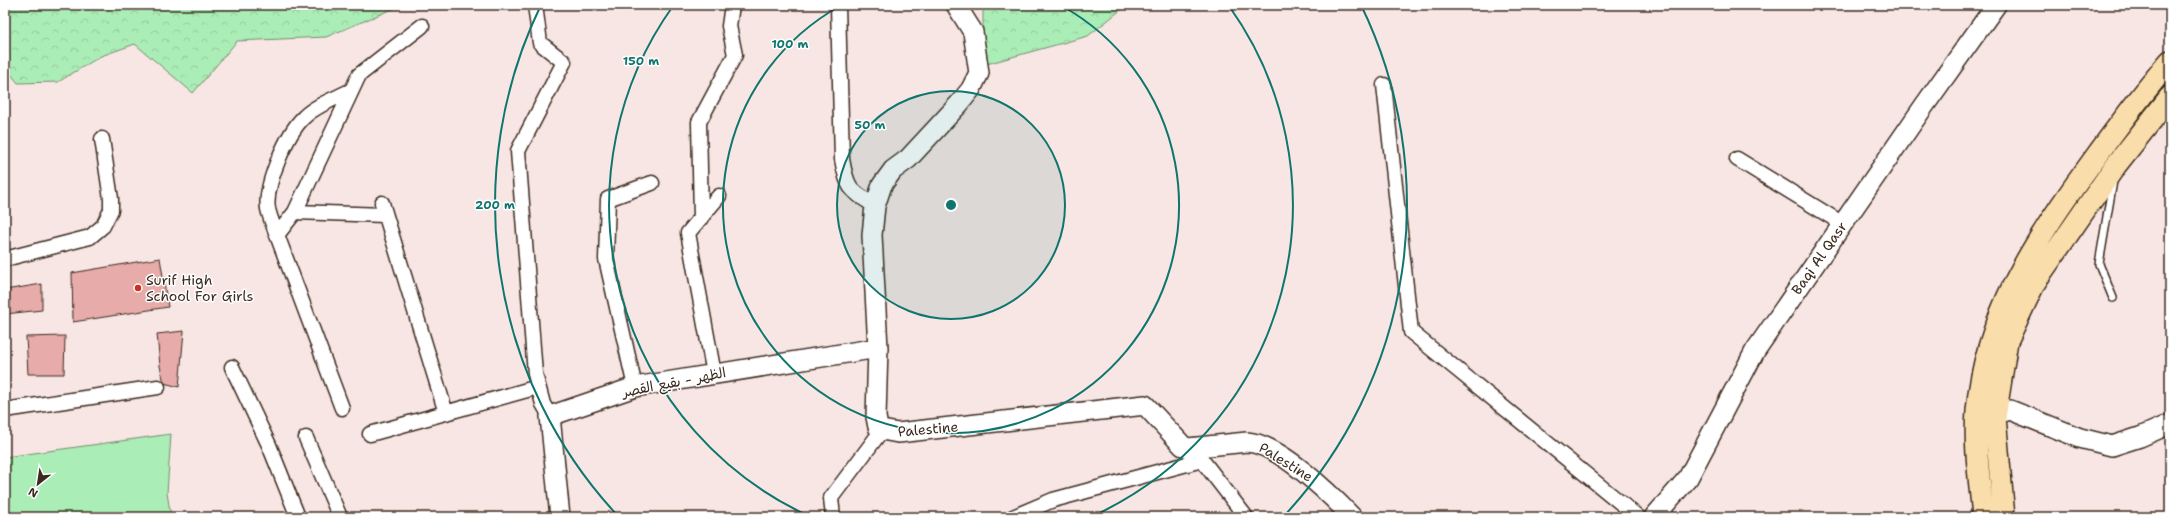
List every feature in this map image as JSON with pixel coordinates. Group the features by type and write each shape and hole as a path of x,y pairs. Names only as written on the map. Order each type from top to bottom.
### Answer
{"main road":[{"name":"Palestine","path":"956,5 973,32 979,73 971,89 959,104 908,159 893,170 882,186 875,206 872,235 878,348 876,423 882,430 898,433 1142,405 1147,407 1183,446 1197,454 1247,442 1261,445 1317,482 1352,517"},
{"name":"Baqi Al Qasr","path":"1654,517 1688,478 1755,351 1924,106 1996,5"},
{"path":"1983,517 1976,450 1977,411 1984,365 1994,330 2006,298 2022,265 2059,207 2135,102 2170,61"},
{"path":"2004,517 1995,417 2007,341 2032,288 2116,165 2170,97"},
{"name":"الظهر - بقيع القصر","path":"550,416 635,387 878,348"},
{"path":"1995,417 2002,412 2010,410 2080,438 2112,446 2140,437 2170,424"},
{"path":"550,416 560,517"}],"street":[{"path":"535,5 540,43 564,62 518,151 535,374 543,404 550,416"},
{"path":"701,218 699,122 735,55 729,26 732,5"},
{"path":"838,5 842,159 845,181 855,193 875,206"},
{"path":"277,235 295,212 359,75 422,26"},
{"path":"1384,85 1411,332 1638,517"},
{"path":"342,408 277,235 268,209 268,197 270,182 284,148 304,117 352,90"},
{"path":"5,259 90,237 103,226 111,210 111,199 102,139"},
{"path":"1737,159 1843,224"},
{"path":"635,387 606,259 608,199 652,183"},
{"path":"714,374 688,233 719,196"},
{"path":"295,212 384,209 446,413"},
{"path":"232,367 269,445 298,517"},
{"path":"5,410 158,387"},
{"path":"370,434 538,388"},
{"path":"833,517 831,498 882,430"},
{"path":"306,438 340,517"},
{"path":"1012,517 1053,500 1197,454 1246,517"}],"lane":[{"path":"2113,298 2099,264 2116,165"}],"green space":[{"path":"5,5 402,5 326,37 237,41 193,93 135,44 101,56 58,82 18,83 5,67"},
{"path":"983,5 1127,5 1088,36 983,65"},
{"path":"171,434 167,493 171,517 5,517 5,457"}],"building":[{"path":"160,258 168,307 73,322 72,273"},
{"path":"42,284 42,310 5,314 5,290"},
{"path":"184,331 179,387 164,383 160,366 157,334"},
{"path":"65,336 64,374 28,374 26,337"}],"place":[{"name":"Surif High School For Girls","path":"138,288"}]}
